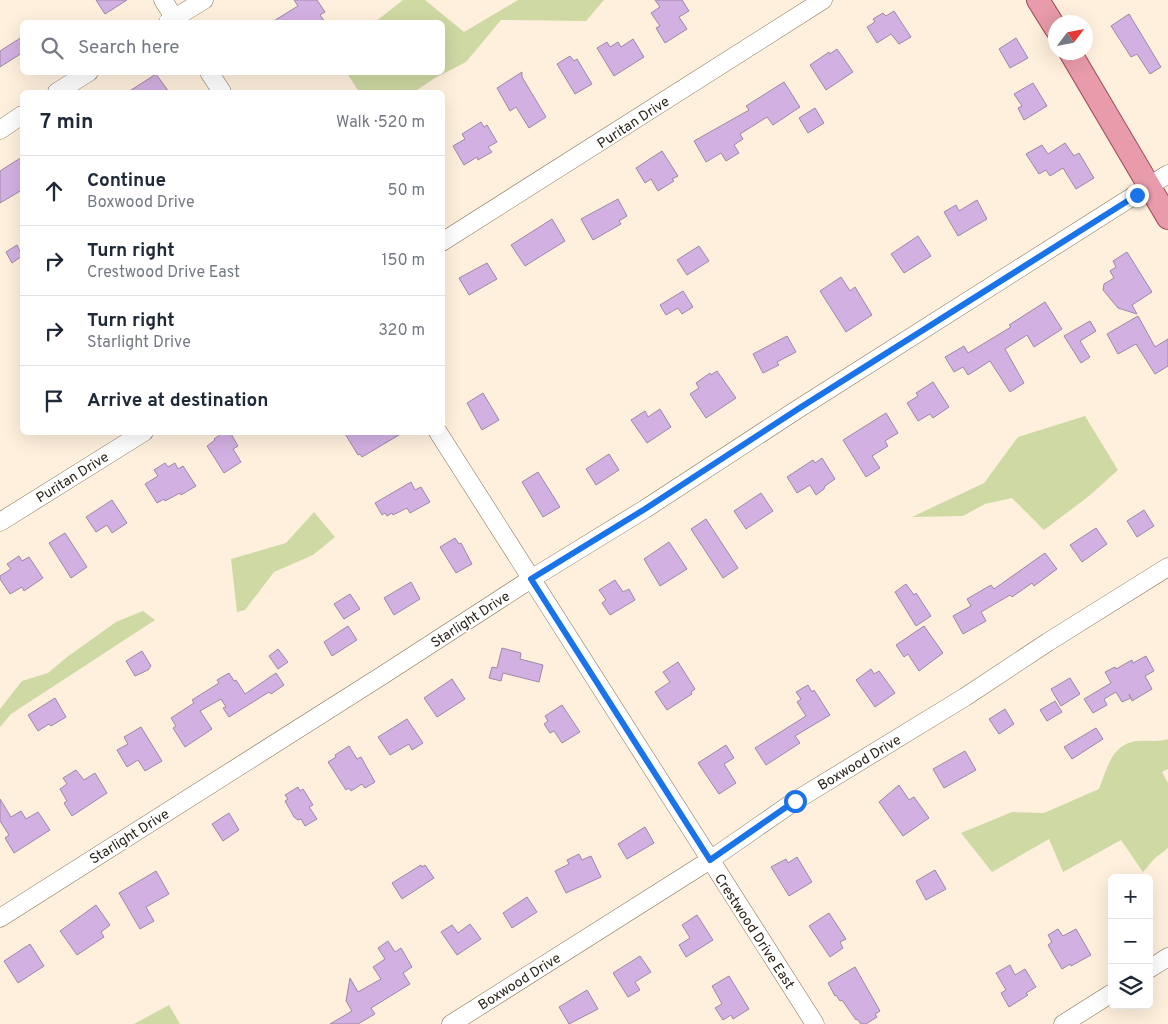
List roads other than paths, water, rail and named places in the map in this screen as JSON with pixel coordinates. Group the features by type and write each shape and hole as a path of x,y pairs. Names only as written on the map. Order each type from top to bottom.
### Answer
{"main road":[{"path":"1038,0 1048,16"},
{"path":"1075,60 1168,218"}],"street":[{"path":"163,0 173,20"},
{"path":"174,20 204,0"},
{"name":"Puritan Drive","path":"445,240 823,0"},
{"path":"60,90 84,75"},
{"path":"211,75 221,90"},
{"path":"0,130 20,116"},
{"name":"Starlight Drive","path":"0,918 531,579 654,504 798,409 1168,174"},
{"name":"Puritan Drive","path":"0,522 139,435"},
{"name":"Crestwood Drive East","path":"440,435 815,1024"},
{"name":"Boxwood Drive","path":"451,1024 710,860 795,801 965,697 1048,642 1168,567"},
{"path":"1153,967 1168,958"},
{"path":"1063,1024 1108,996"}]}
